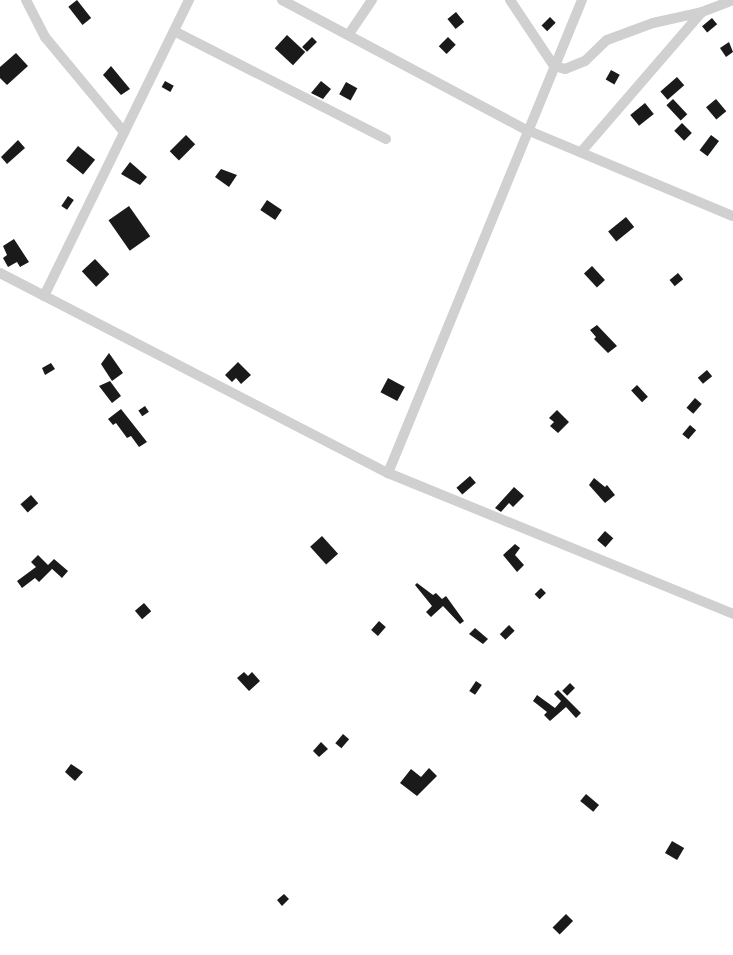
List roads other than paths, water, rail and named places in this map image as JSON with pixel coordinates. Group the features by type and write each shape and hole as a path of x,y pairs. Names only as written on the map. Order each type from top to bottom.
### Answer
{"street":[{"path":"26,0 44,37 124,132"},
{"path":"44,296 189,0"},
{"path":"282,0 527,130 733,216"},
{"path":"349,34 372,0"},
{"path":"510,0 554,66 572,69 585,61 607,40 653,23 702,12 733,0"},
{"path":"388,473 527,130 582,0"},
{"path":"580,152 702,12"},
{"path":"174,31 386,139"},
{"path":"0,273 388,473 733,614"}]}
